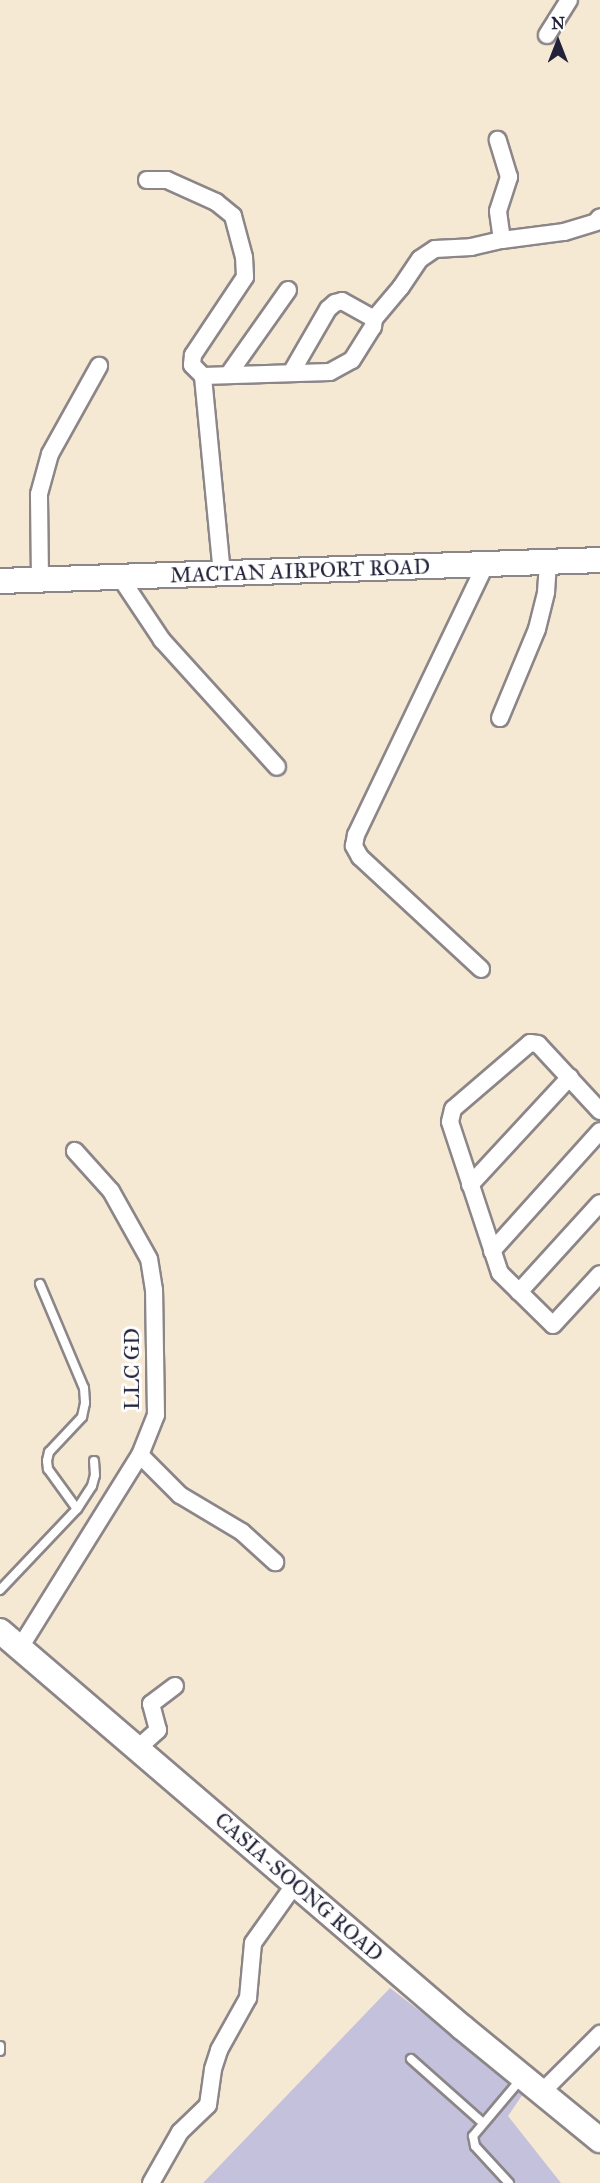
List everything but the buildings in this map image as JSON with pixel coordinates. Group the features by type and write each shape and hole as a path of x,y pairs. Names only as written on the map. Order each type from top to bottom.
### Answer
{"street":[{"path":"547,35 568,0"},
{"path":"498,140 509,177 498,211 502,240"},
{"path":"147,180 167,180 216,202 233,216 244,257 245,277 193,355 192,365 203,376 222,574"},
{"path":"203,376 330,372 352,360 367,338 374,319 427,254 435,249 478,246 502,240 564,232 596,222 600,217"},
{"path":"228,375 288,290"},
{"path":"291,373 328,309 335,303 342,301 374,319"},
{"path":"40,579 39,494 50,454 99,366"},
{"name":"MACTAN AIRPORT ROAD","path":"0,580 600,560"},
{"path":"500,718 537,629 546,592 548,562"},
{"path":"481,969 360,857 354,846 356,835 486,564"},
{"path":"120,577 162,640 277,767"},
{"path":"600,1111 538,1044 530,1043 451,1114 450,1122 500,1273 553,1325 600,1274"},
{"path":"470,1185 570,1077"},
{"path":"492,1251 600,1131"},
{"name":"LLC GD","path":"21,1646 140,1455 156,1415 154,1290 149,1258 111,1191 75,1151"},
{"path":"519,1292 600,1203"},
{"path":"140,1455 180,1495 242,1532 275,1562"},
{"name":"CASIA-SOONG ROAD","path":"0,1631 21,1646 295,1884 600,2140"},
{"path":"138,1748 158,1730 151,1704 175,1686"},
{"path":"151,2183 180,2132 208,2105 216,2059 248,1998 253,1943 295,1884"},
{"path":"543,2091 600,2034"}],"lane":[{"path":"40,1284 84,1388 86,1403 82,1417 49,1452 47,1461 48,1469 77,1509"},
{"path":"0,1590 77,1509 92,1486 95,1475 94,1461"},
{"path":"411,2059 483,2123"},
{"path":"509,2183 473,2141 476,2131 523,2077"}],"shaded area":[{"path":"390,1988 525,2091 508,2116 561,2183 203,2183"}]}
